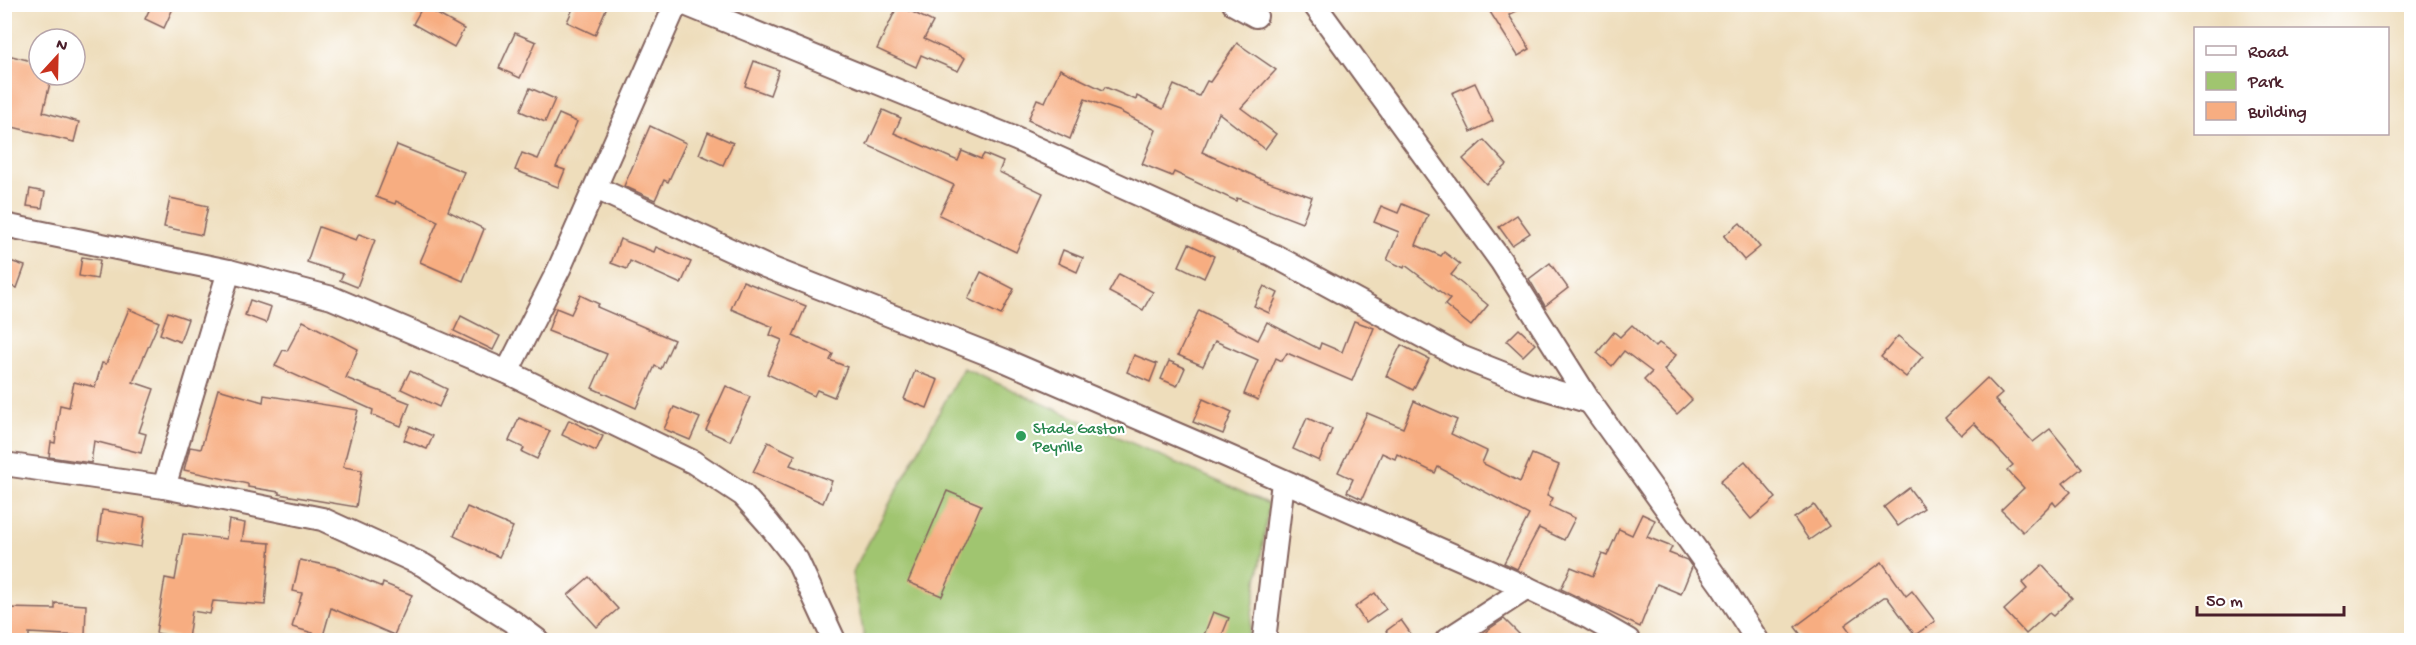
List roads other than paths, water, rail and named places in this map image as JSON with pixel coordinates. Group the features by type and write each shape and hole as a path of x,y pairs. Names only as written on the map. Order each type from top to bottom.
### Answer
{"street":[{"path":"507,372 596,188 676,4"},
{"path":"685,4 1016,140 1251,245 1461,357 1527,383 1590,402"},
{"path":"1234,4 1256,16"},
{"path":"1314,4 1502,261 1590,402 1715,576 1757,640"},
{"path":"596,188 765,266 1006,361 1527,588 1628,640"},
{"path":"4,225 229,271 332,298 507,372 693,462 743,495 797,560 834,640"},
{"path":"164,487 229,271"},
{"path":"4,464 164,487 322,519 423,565 513,622 537,640"},
{"path":"1264,640 1283,482"},
{"path":"1447,640 1527,588"}],"place":[{"name":"Stade Gaston Peyrille","path":"1021,436"}]}
